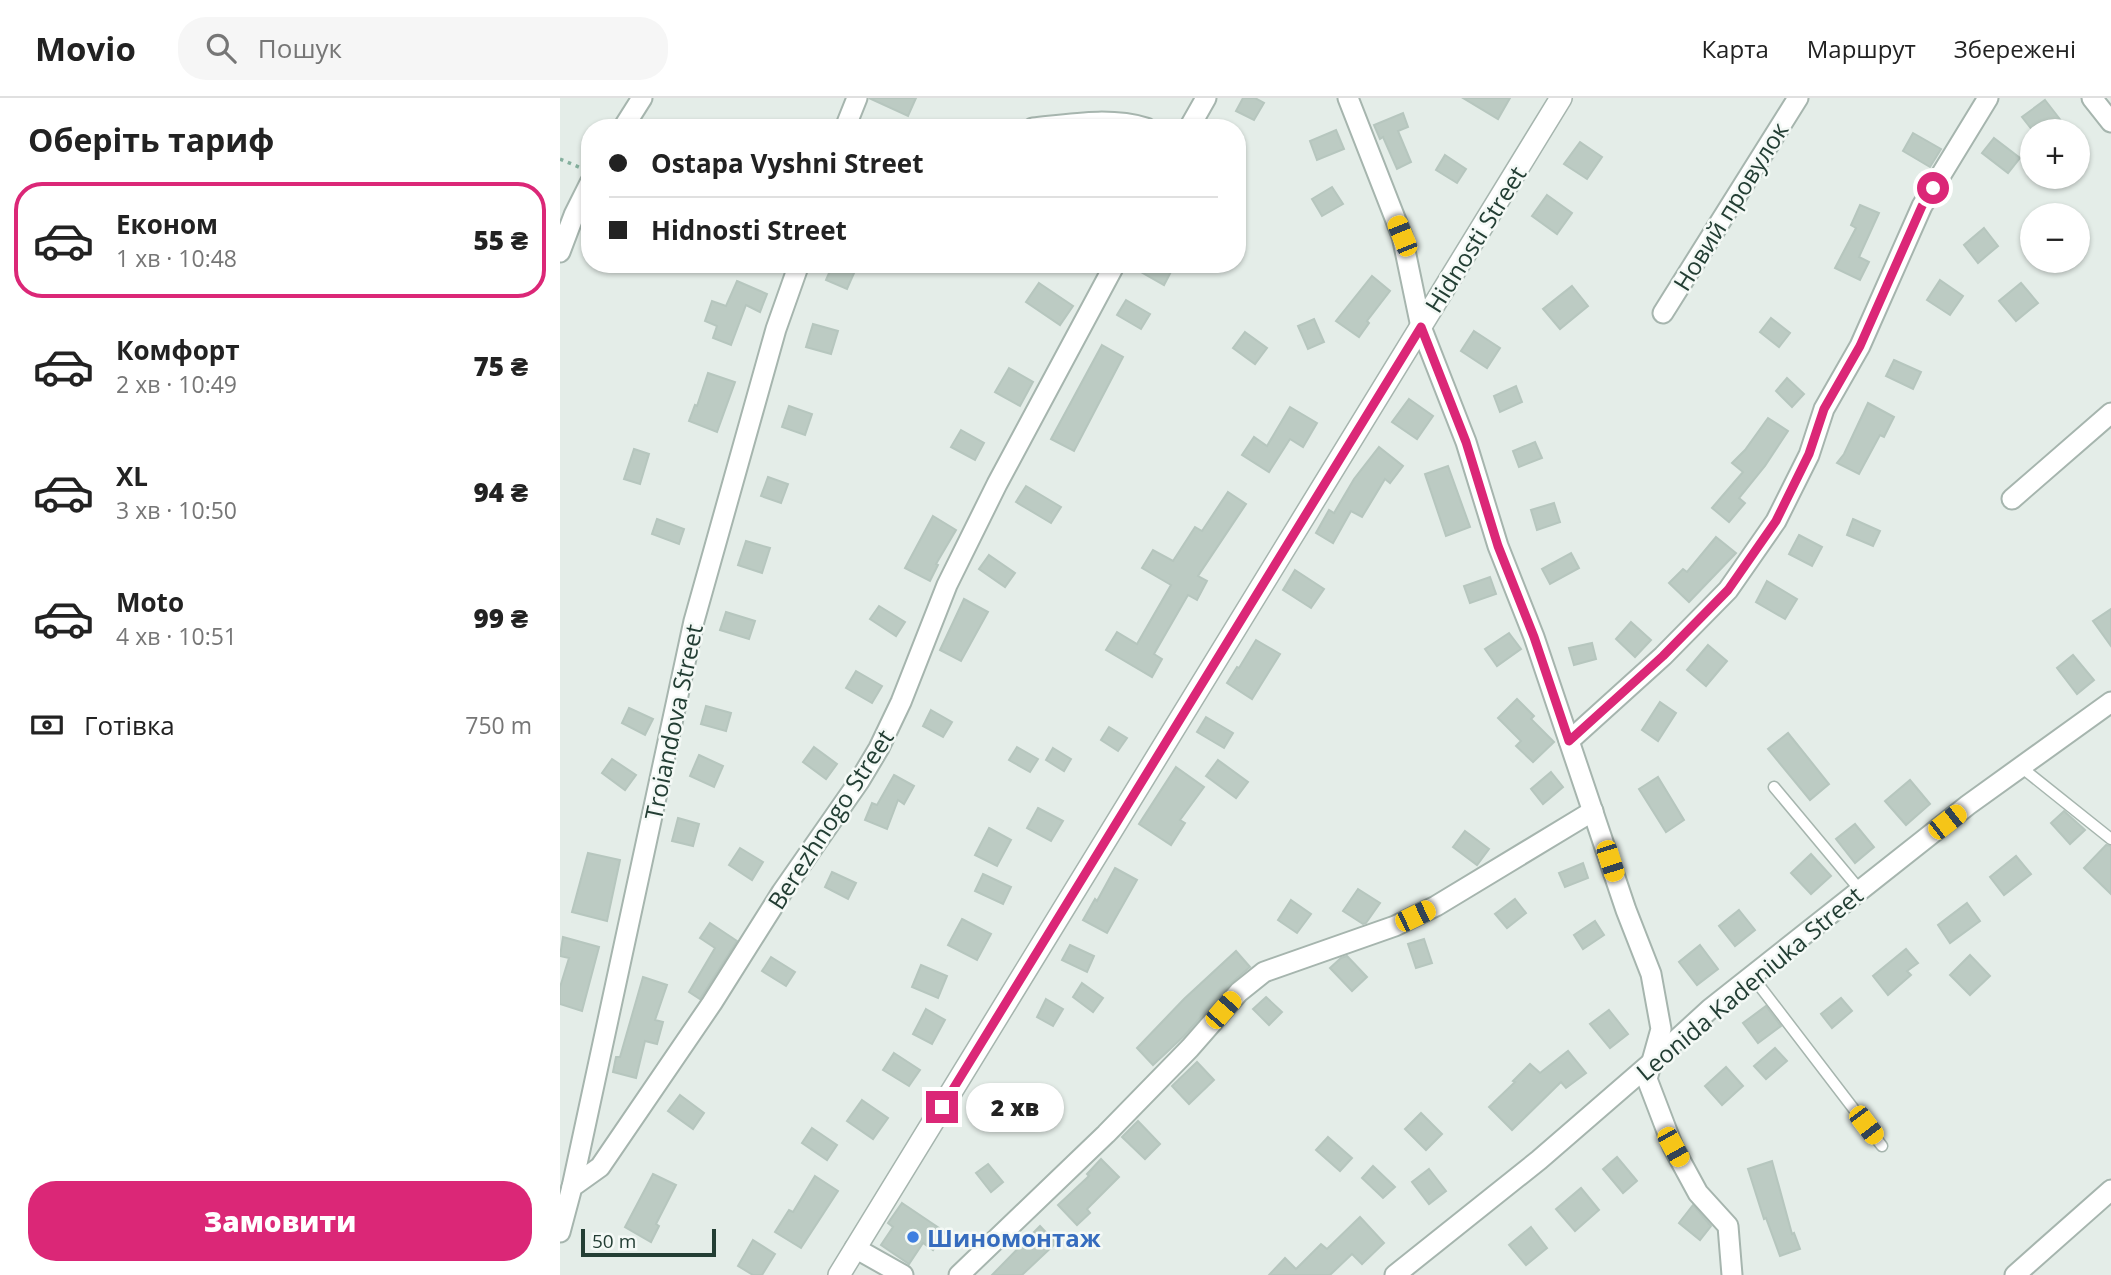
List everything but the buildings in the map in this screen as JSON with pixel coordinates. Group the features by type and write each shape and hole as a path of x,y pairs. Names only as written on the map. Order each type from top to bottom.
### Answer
{"street":[{"path":"629,119 642,98"},
{"path":"849,119 857,98"},
{"path":"1194,119 1206,98"},
{"path":"1348,98 1402,236 1421,327 1466,442 1498,546 1534,637 1651,974 1661,1029 1647,1079 1673,1147 1698,1193 1728,1226 1732,1275"},
{"name":"Hidnosti Street","path":"839,1275 1562,98"},
{"name":"Новий провулок","path":"1663,313 1798,98"},
{"path":"1569,741 1663,656 1728,590 1776,521 1809,454 1824,409 1860,346 1922,206 1988,98"},
{"path":"2093,98 2111,122"},
{"path":"560,252 581,201"},
{"name":"Troiandova Street","path":"572,1187 694,621 776,329 796,273"},
{"name":"Berezhnogo Street","path":"572,1187 600,1167 712,1003 782,892 860,780 879,748 901,702 947,585 997,484 1110,273"},
{"path":"2012,499 2111,414"},
{"name":"Leonida Kadeniuka Street","path":"1395,1275 1539,1160 1710,1009 1968,805 2111,702"},
{"path":"959,1275 1124,1115 1190,1048 1239,992 1264,972 1395,926 1593,811"},
{"path":"560,1232 572,1187"},
{"path":"2015,1275 2111,1190"},
{"path":"855,1248 903,1275"}],"lane":[{"path":"2021,767 2111,839"},
{"path":"1774,787 1860,890"},
{"path":"1752,976 1882,1146"}],"path":[{"path":"560,159 581,167"}],"place":[{"name":"Шиномонтаж","path":"913,1237"}],"route":[{"path":"942,1107 1421,327 1466,442 1498,546 1534,637 1569,741 1663,656 1728,590 1776,521 1809,454 1824,409 1860,346 1922,206 1933,188"}]}
